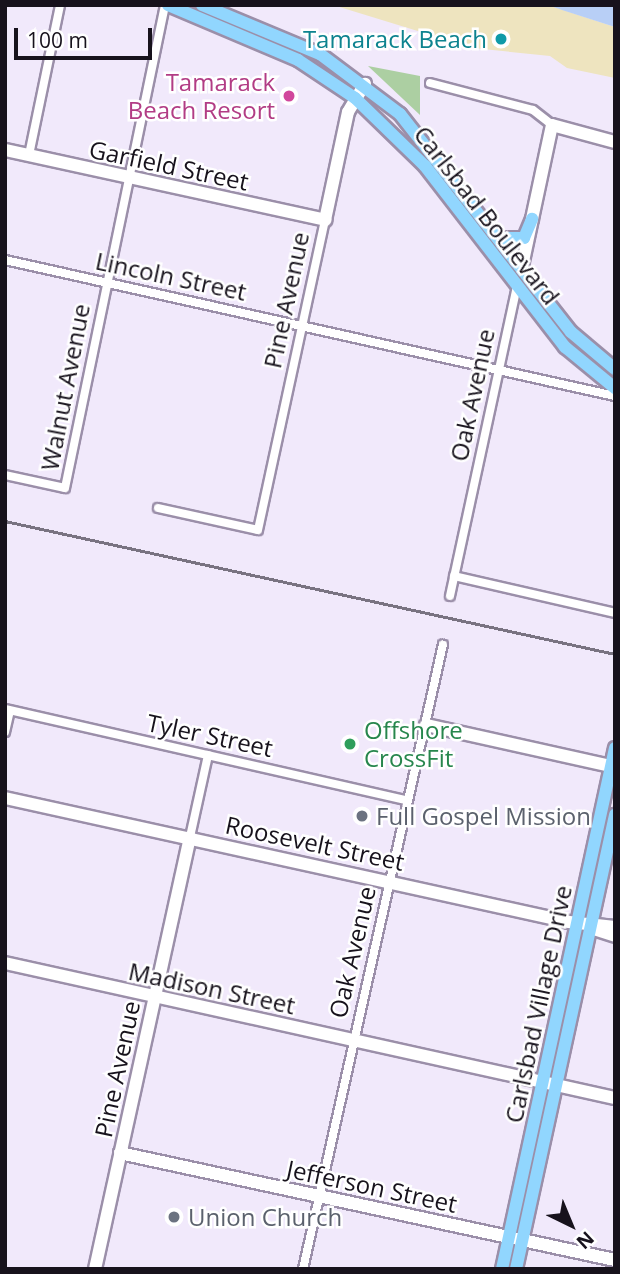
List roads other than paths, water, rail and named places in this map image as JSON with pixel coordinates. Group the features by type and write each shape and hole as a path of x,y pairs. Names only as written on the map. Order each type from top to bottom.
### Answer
{"main road":[{"name":"Carlsbad Boulevard","path":"166,5 298,60 355,98 409,147 565,347 615,388"},
{"name":"Carlsbad Boulevard","path":"202,5 270,29 365,84 425,139 522,265 558,317 615,369"},
{"path":"501,238 524,238 532,219"},
{"path":"482,240 509,265 522,265"},
{"path":"517,286 558,317"},
{"name":"Carlsbad Village Drive","path":"516,1269 516,1238 542,1082 615,748"},
{"name":"Carlsbad Village Drive","path":"502,1269 516,1238 556,1085 615,815"}],"street":[{"path":"29,156 61,5"},
{"name":"Walnut Avenue","path":"5,475 65,488 166,5"},
{"path":"430,83 533,110 552,125 615,142"},
{"name":"Pine Avenue","path":"158,508 258,530 325,220 355,98 365,84"},
{"path":"522,265 552,125"},
{"name":"Garfield Street","path":"5,150 325,220"},
{"name":"Lincoln Street","path":"5,260 500,367 615,396"},
{"name":"Oak Avenue","path":"450,596 517,286"},
{"path":"454,576 615,613"},
{"name":"Oak Avenue","path":"303,1269 406,800 443,645"},
{"path":"5,732 7,710"},
{"name":"Tyler Street","path":"7,710 406,800"},
{"path":"426,724 613,766"},
{"name":"Pine Avenue","path":"95,1269 208,755"},
{"name":"Roosevelt Street","path":"5,798 389,880 591,927 615,927"},
{"path":"591,927 615,936"},
{"name":"Madison Street","path":"5,963 615,1098"},
{"name":"Jefferson Street","path":"120,1153 615,1260"}],"water":[{"path":"548,5 615,5 615,27 562,10"}],"railway":[{"path":"5,521 615,654"}],"place":[{"name":"Tamarack Beach","path":"501,39"},
{"name":"Tamarack Beach Resort","path":"289,96"},
{"name":"Offshore CrossFit","path":"350,744"},
{"name":"Full Gospel Mission","path":"362,816"},
{"name":"Union Church","path":"174,1217"}]}
